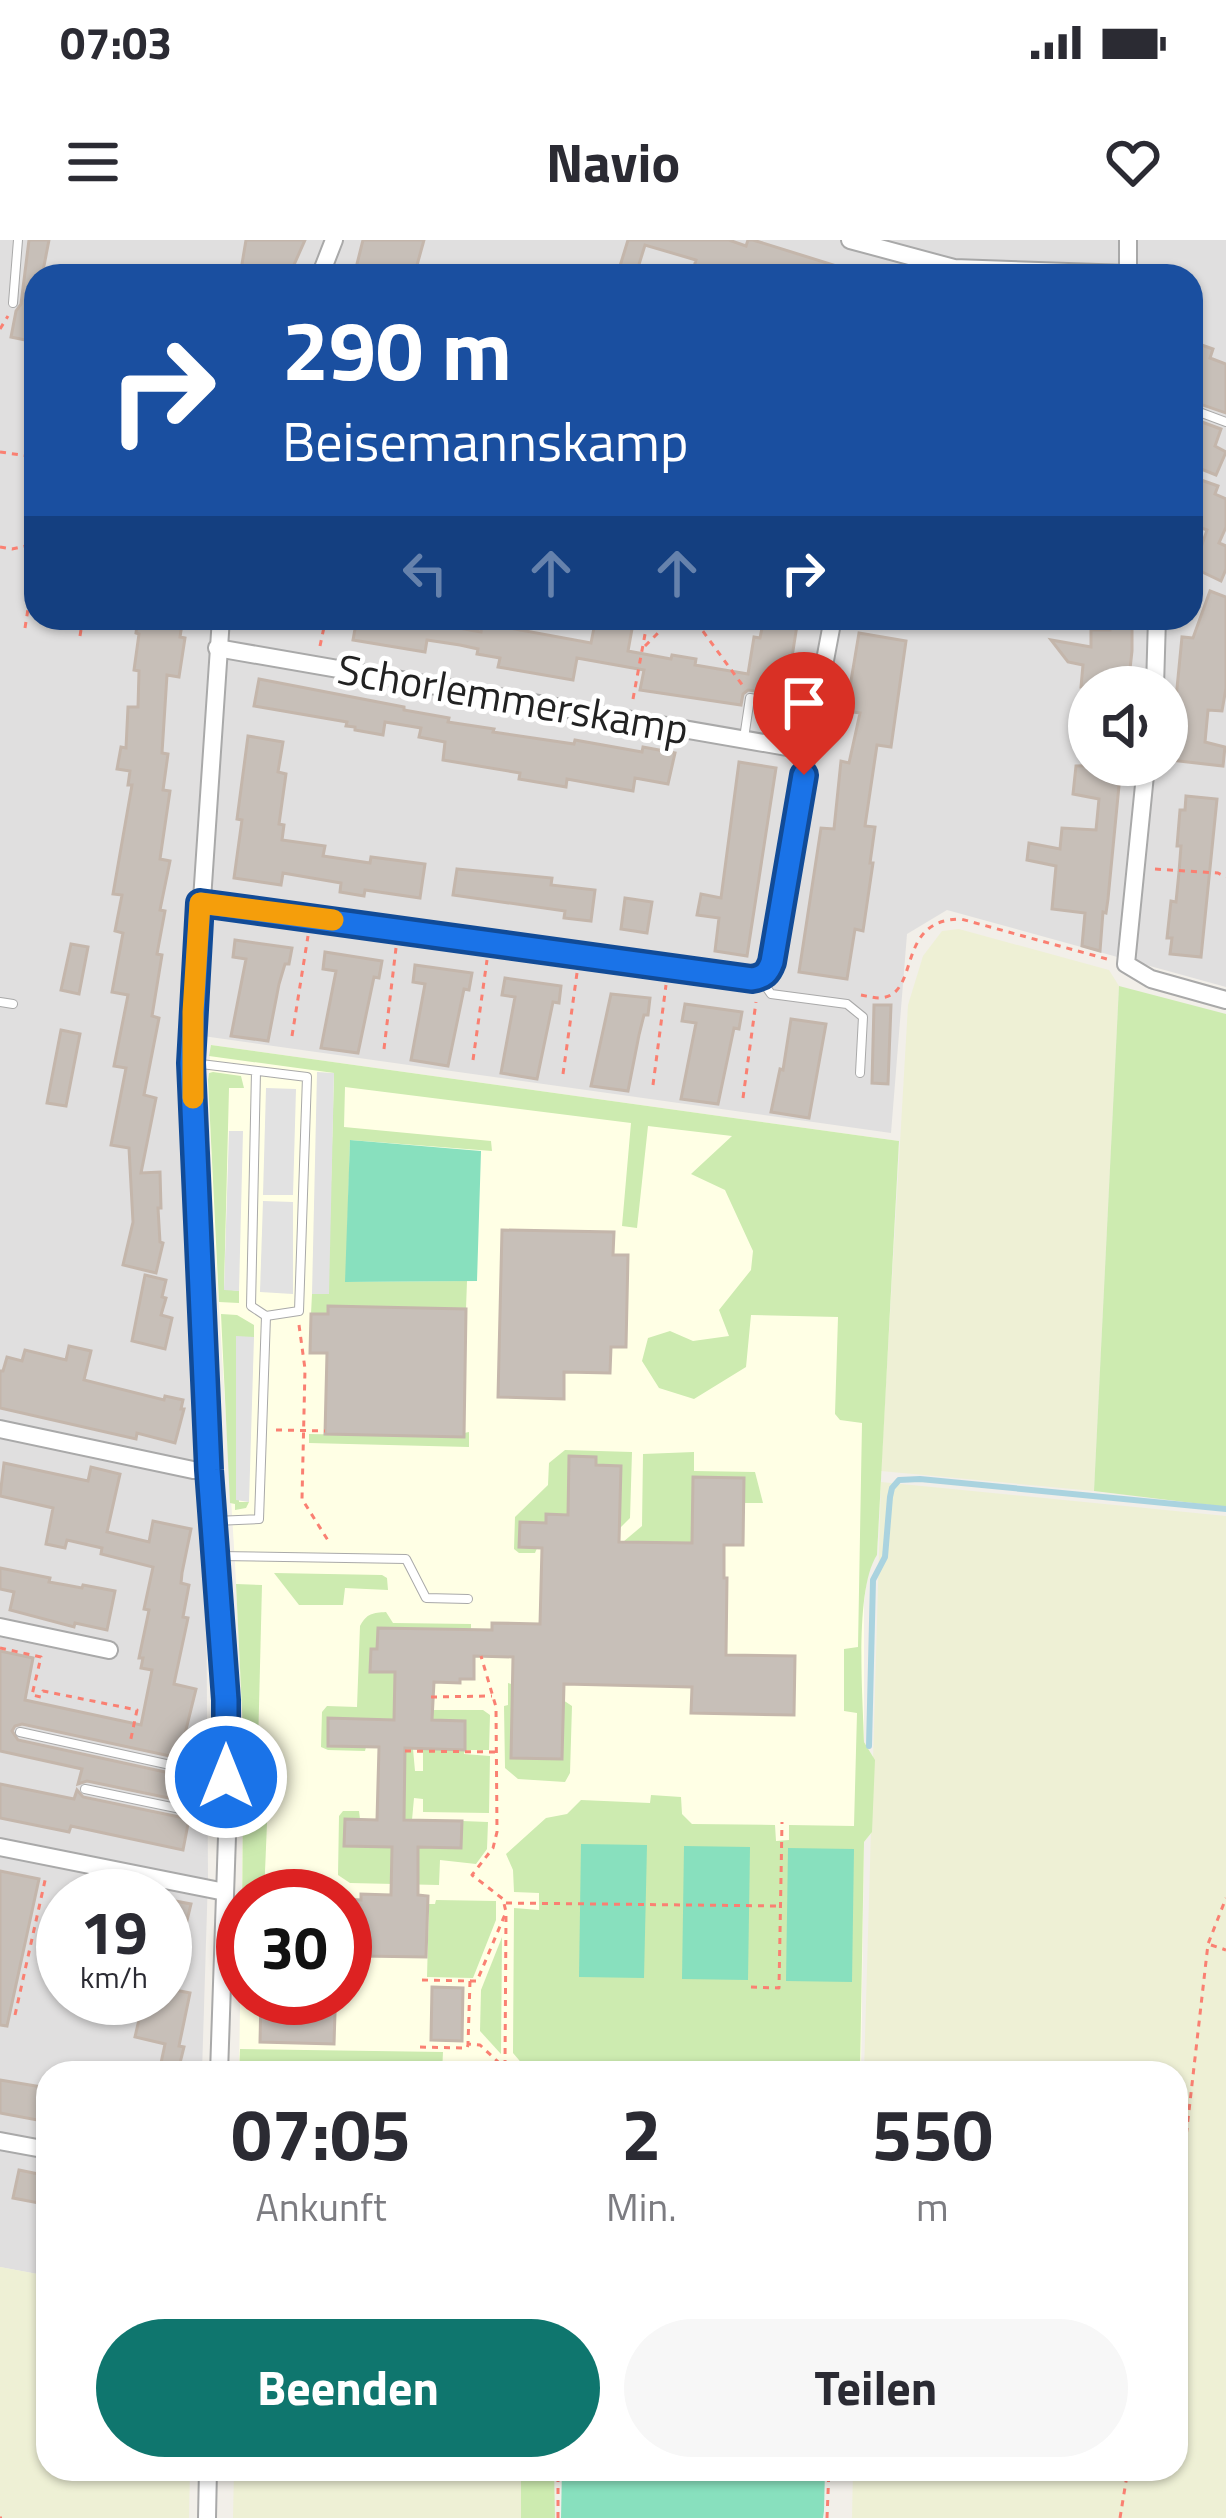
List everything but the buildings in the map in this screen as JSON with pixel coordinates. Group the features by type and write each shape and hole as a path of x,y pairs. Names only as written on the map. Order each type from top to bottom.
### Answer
{"street":[{"path":"850,240 943,264"},
{"path":"909,264 915,254"},
{"path":"219,630 191,1063 209,1470 226,1700 225,1869"},
{"path":"200,903 760,978 772,962 831,630"},
{"path":"1156,666 1157,630"},
{"name":"Schorlemmerskamp","path":"217,648 809,751"},
{"path":"1145,786 1126,964 1150,980 1226,1000"},
{"path":"0,1429 209,1470"},
{"path":"0,1627 109,1649"},
{"path":"0,1846 216,1890"},
{"path":"220,2061 221,2025"},
{"path":"0,2141 36,2148"},
{"path":"207,2518 208,2481"}],"lane":[{"path":"13,303 18,240"},
{"path":"744,740 750,698 769,700"},
{"path":"760,978 771,994 847,1004 863,1017 860,1073"},
{"path":"0,1002 13,1004"},
{"path":"191,1063 307,1077 298,1311 266,1316 251,1306 256,1071"},
{"path":"213,1522 259,1520 266,1316"},
{"path":"215,1556 406,1559 426,1598 468,1599"},
{"path":"20,1732 226,1777"},
{"path":"85,1789 226,1819"}],"path":[{"path":"80,636 81,630"},
{"path":"320,650 324,630"},
{"path":"632,703 646,630"},
{"path":"642,649 661,630"},
{"path":"702,630 750,698"},
{"path":"1135,868 1226,877"},
{"path":"855,994 881,998 895,993 915,945 928,927 947,919 1126,964"},
{"path":"292,1036 308,934"},
{"path":"384,1048 397,946"},
{"path":"473,1060 488,958"},
{"path":"562,1074 578,971"},
{"path":"653,1085 666,983"},
{"path":"743,1098 757,1000"},
{"path":"298,1311 305,1369 302,1499 338,1556"},
{"path":"262,1430 326,1431"},
{"path":"0,1648 41,1657 32,1695 41,1697 43,1690 137,1710 127,1755"},
{"path":"482,1656 496,1707 496,1832 494,1848 472,1875 503,1899 506,1912 508,2061"},
{"path":"430,1697 493,1696"},
{"path":"405,1751 497,1752"},
{"path":"751,1987 779,1988 782,1822"},
{"path":"15,2014 50,1856"},
{"path":"1188,2120 1208,1944 1226,1898"},
{"path":"503,1903 781,1906"},
{"path":"422,1980 477,1982 506,1912"},
{"path":"1208,1944 1226,1950"},
{"path":"420,2047 467,2048 470,1982"},
{"path":"468,2044 480,2045 497,2061"},
{"path":"558,2481 558,2518"},
{"path":"827,2518 829,2481"},
{"path":"1120,2518 1126,2481"}],"shaded area":[{"path":"0,240 1226,240 1226,987 947,910 907,934 891,1133 203,1036 208,1877 202,2061 36,2061 36,2274 0,2267"},
{"path":"959,929 1109,970 1119,986 1094,1491 881,1471 908,1005 923,956 942,931"},
{"path":"211,1045 899,1141 877,1555 864,1602 864,1742 875,1760 872,1832 864,1842 861,2061 239,2061 240,2025 372,2025 372,1869 242,1869 244,1752 214,1227"},
{"path":"317,1072 334,1073 329,1294 312,1294"},
{"path":"266,1088 296,1089 293,1195 263,1195"},
{"path":"229,1131 243,1131 239,1291 224,1290"},
{"path":"263,1201 293,1202 293,1294 260,1292"},
{"path":"236,1336 254,1337 249,1502 236,1500"},
{"path":"881,1482 1226,1516 1226,2518 852,2518 853,2481 1188,2481 1188,2061 864,2061"},
{"path":"0,2267 36,2274 36,2481 190,2481 189,2518 0,2518"},
{"path":"234,2481 521,2481 521,2518 233,2518"}],"green space":[{"path":"1119,986 1226,1014 1226,1507 1094,1491"},
{"path":"211,1045 899,1141 877,1555 863,1618 864,1742 875,1760 872,1832 864,1842 860,2061 520,2061 513,2053 514,1908 539,1910 539,1893 514,1892 506,1854 546,1818 567,1814 581,1800 650,1803 651,1795 681,1797 682,1814 692,1824 775,1825 776,1841 789,1840 789,1825 854,1826 857,1713 844,1711 844,1649 858,1647 862,1423 840,1420 835,1414 838,1317 751,1315 746,1367 694,1399 659,1388 642,1361 648,1338 670,1331 693,1341 729,1336 719,1310 751,1270 753,1251 725,1190 691,1174 732,1136 648,1126 637,1228 622,1226 631,1123 345,1087 344,1127 491,1141 492,1151 350,1140 346,1282 467,1281 466,1309 329,1306 328,1314 311,1314 312,1294 328,1294 334,1073 209,1056"},
{"path":"213,1072 241,1076 244,1088 229,1088 224,1289 239,1291 239,1303 219,1302 208,1080"},
{"path":"350,1140 481,1151 477,1281 345,1282"},
{"path":"221,1314 237,1315 254,1325 254,1337 236,1337 239,1502 249,1502 246,1508 235,1510 230,1503"},
{"path":"469,1432 469,1447 309,1443 309,1434 463,1437"},
{"path":"565,1450 632,1452 630,1518 620,1528 621,1466 568,1515 547,1514 546,1523 521,1522 537,1548 535,1553 519,1553 514,1549 515,1517 548,1485 549,1463"},
{"path":"694,1452 694,1471 755,1472 763,1503 744,1503 744,1478 693,1478 692,1543 623,1542 642,1526 643,1454"},
{"path":"274,1573 382,1575 388,1590 345,1588 343,1605 299,1605"},
{"path":"236,1584 262,1585 258,1747 244,1752"},
{"path":"386,1612 393,1623 471,1624 471,1630 372,1649 400,1672 394,1728 380,1719 329,1718 328,1746 366,1747 365,1751 321,1747 322,1712 327,1706 357,1707 360,1626 371,1614"},
{"path":"508,1683 572,1706 570,1773 565,1782 518,1779 505,1768"},
{"path":"433,1710 483,1710 490,1715 489,1750 465,1750 464,1754 490,1756 489,1813 423,1812 423,1799 414,1798 412,1820 404,1820 405,1748 413,1749 415,1771 423,1771 423,1749 465,1749 465,1721 433,1720"},
{"path":"259,1788 268,1799 265,1869 242,1869 243,1792"},
{"path":"343,1811 359,1811 360,1819 345,1819 344,1845 376,1846 392,1840 392,1866 418,1866 418,1847 461,1848 462,1821 488,1822 487,1849 476,1864 440,1860 439,1885 372,1883 372,1869 338,1869"},
{"path":"581,1844 647,1845 644,1978 579,1977"},
{"path":"684,1846 750,1847 748,1980 682,1979"},
{"path":"788,1848 854,1849 852,1982 786,1981"},
{"path":"436,1900 496,1901 496,1920 473,1978 427,1977 429,1904"},
{"path":"502,1937 501,2054 480,2031 481,1990"},
{"path":"240,2049 443,2052 443,2061 240,2061"},
{"path":"521,2481 554,2481 555,2518 521,2518"},
{"path":"562,2481 825,2481 823,2518 561,2518"}],"waterway":[{"path":"869,1746 873,1580 885,1557 890,1497 899,1480 1226,1509"}],"slow traffic":[{"path":"193,1098 200,903 333,920"}],"route":[{"path":"226,1777 226,1700 209,1470 191,1063 200,903 760,978 772,962 804,775"}]}
